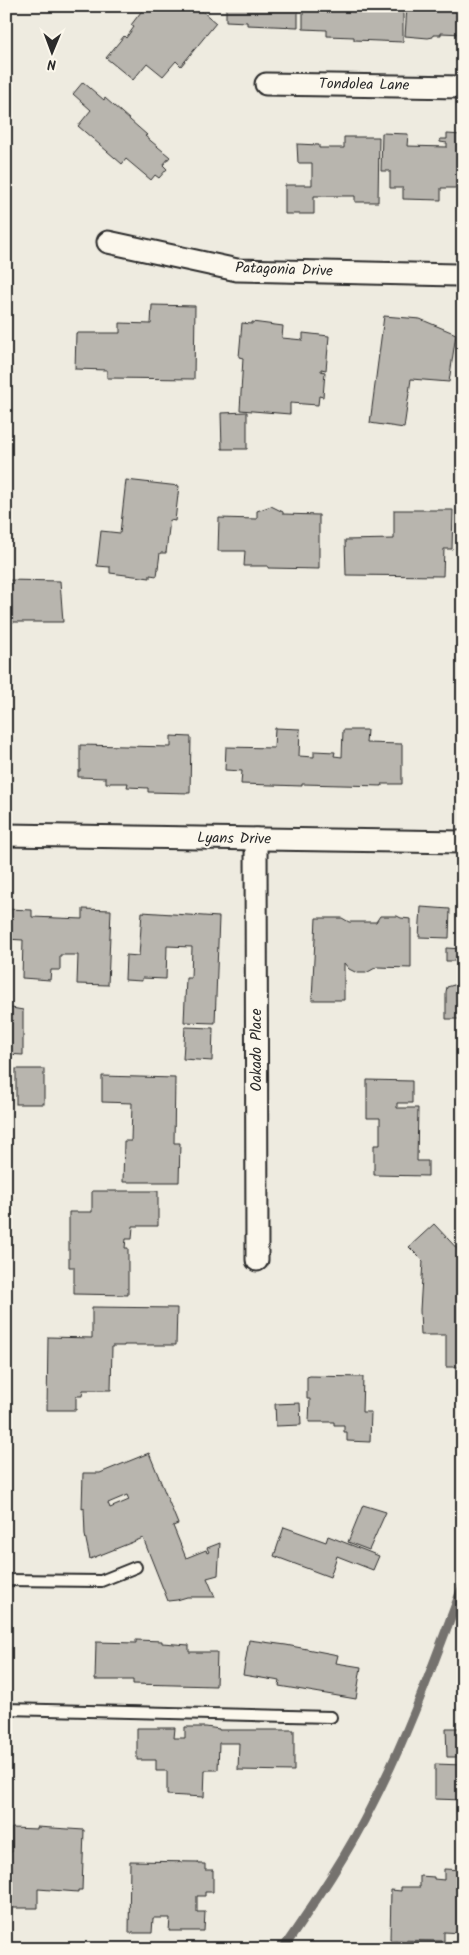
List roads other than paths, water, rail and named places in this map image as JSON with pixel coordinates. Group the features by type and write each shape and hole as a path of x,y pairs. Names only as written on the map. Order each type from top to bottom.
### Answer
{"street":[{"name":"Tondolea Lane","path":"266,84 463,87"},
{"name":"Patagonia Drive","path":"108,242 237,270 456,275 463,277"},
{"name":"Lyans Drive","path":"6,835 463,842"},
{"name":"Oakado Place","path":"256,839 257,1260"}],"lane":[{"path":"6,1580 102,1581 136,1567"},
{"path":"6,1709 331,1717"}],"waterway":[{"path":"283,1949 342,1859 386,1777 410,1723 463,1585"}]}
